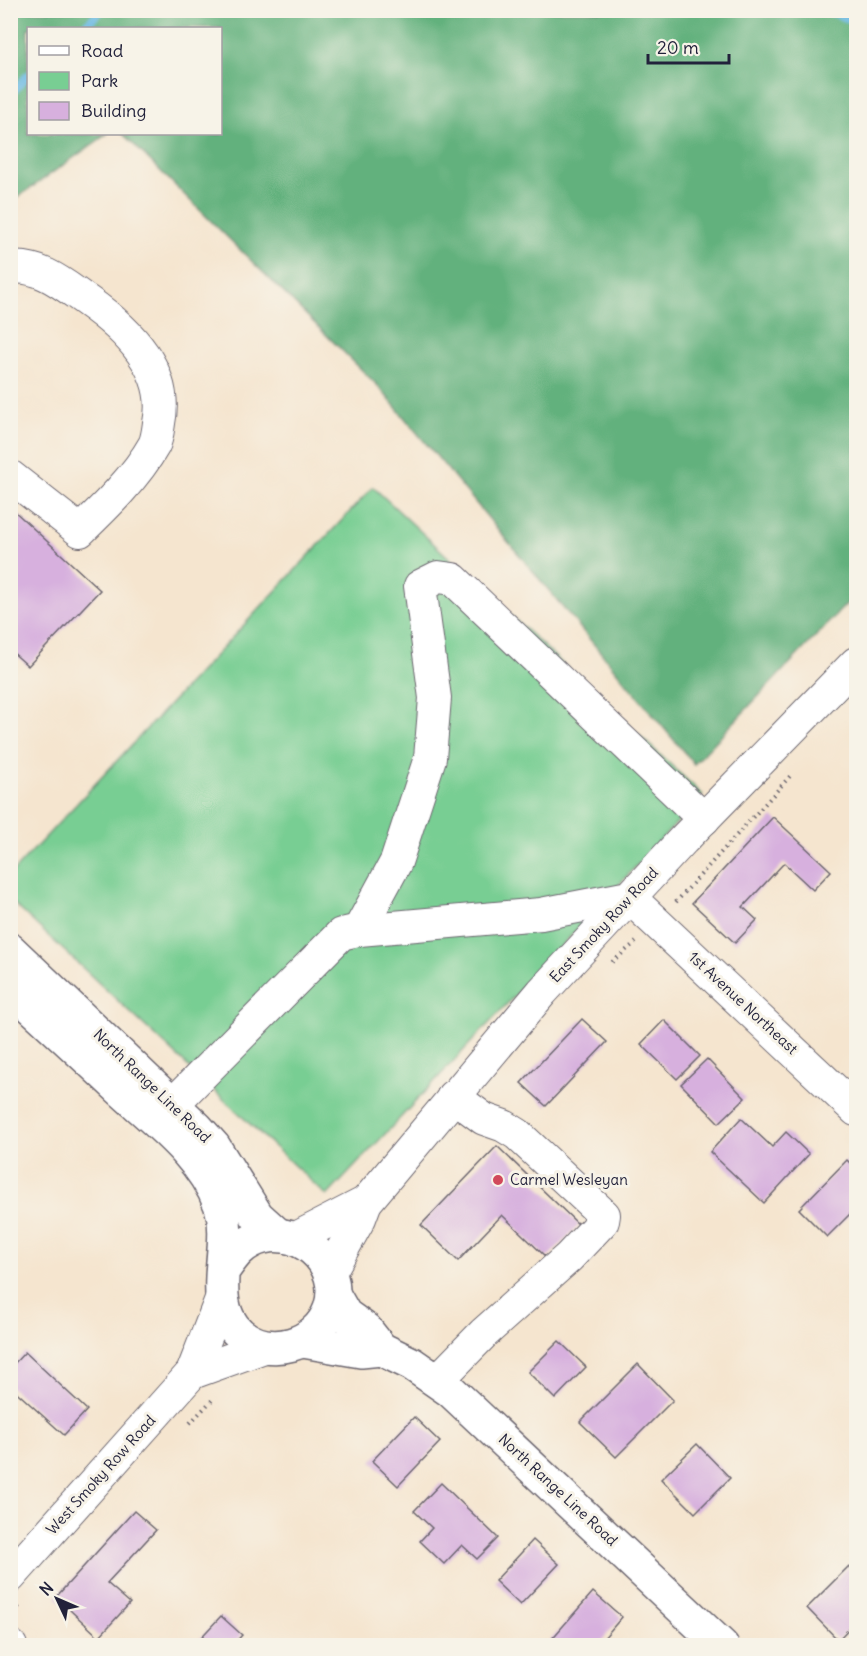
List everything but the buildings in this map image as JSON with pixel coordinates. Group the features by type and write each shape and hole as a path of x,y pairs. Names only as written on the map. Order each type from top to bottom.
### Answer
{"main road":[{"name":"North Range Line Road","path":"10,950 214,1147 249,1206 287,1237"},
{"name":"North Range Line Road","path":"10,987 181,1145 209,1180 224,1220 223,1284"},
{"path":"287,1237 310,1246 322,1257 331,1283 324,1322 303,1341 279,1347 267,1346 248,1339 232,1325 223,1284 242,1247 253,1240 287,1237"},
{"name":"North Range Line Road","path":"331,1283 345,1315 366,1330 381,1349 412,1364 437,1381 482,1418 722,1646"},
{"name":"North Range Line Road","path":"303,1341 361,1351 381,1349"}],"street":[{"path":"10,268 26,266 56,279 115,321 155,371 163,404 155,443 104,508 80,531 10,476"},
{"path":"359,930 396,862 430,758 435,698 420,586 438,577 453,579 704,819"},
{"name":"East Smoky Row Road","path":"331,1283 366,1202 453,1096 528,1008 629,897 856,663"},
{"path":"172,1104 341,934 359,930 541,914 629,897"},
{"name":"1st Avenue Northeast","path":"629,897 856,1110"},
{"path":"437,1381 484,1333 569,1257 603,1221 604,1215 517,1134 504,1126 484,1119 453,1096"},
{"name":"East Smoky Row Road","path":"287,1237 366,1202"},
{"name":"West Smoky Row Road","path":"10,1577 192,1373 223,1284"},
{"name":"West Smoky Row Road","path":"192,1373 267,1346"}],"path":[{"path":"669,909 797,768"}],"green space":[{"path":"13,11 856,11 856,594 694,764 378,386 124,135 222,135 222,27 27,27 27,135 106,135 11,202 10,13"},
{"path":"373,487 703,795 327,1196 11,901 10,875"}],"waterway":[{"path":"83,27 102,10"},
{"path":"826,10 856,22"},
{"path":"10,95 27,76"}],"place":[{"name":"Carmel Wesleyan","path":"498,1180"}]}
